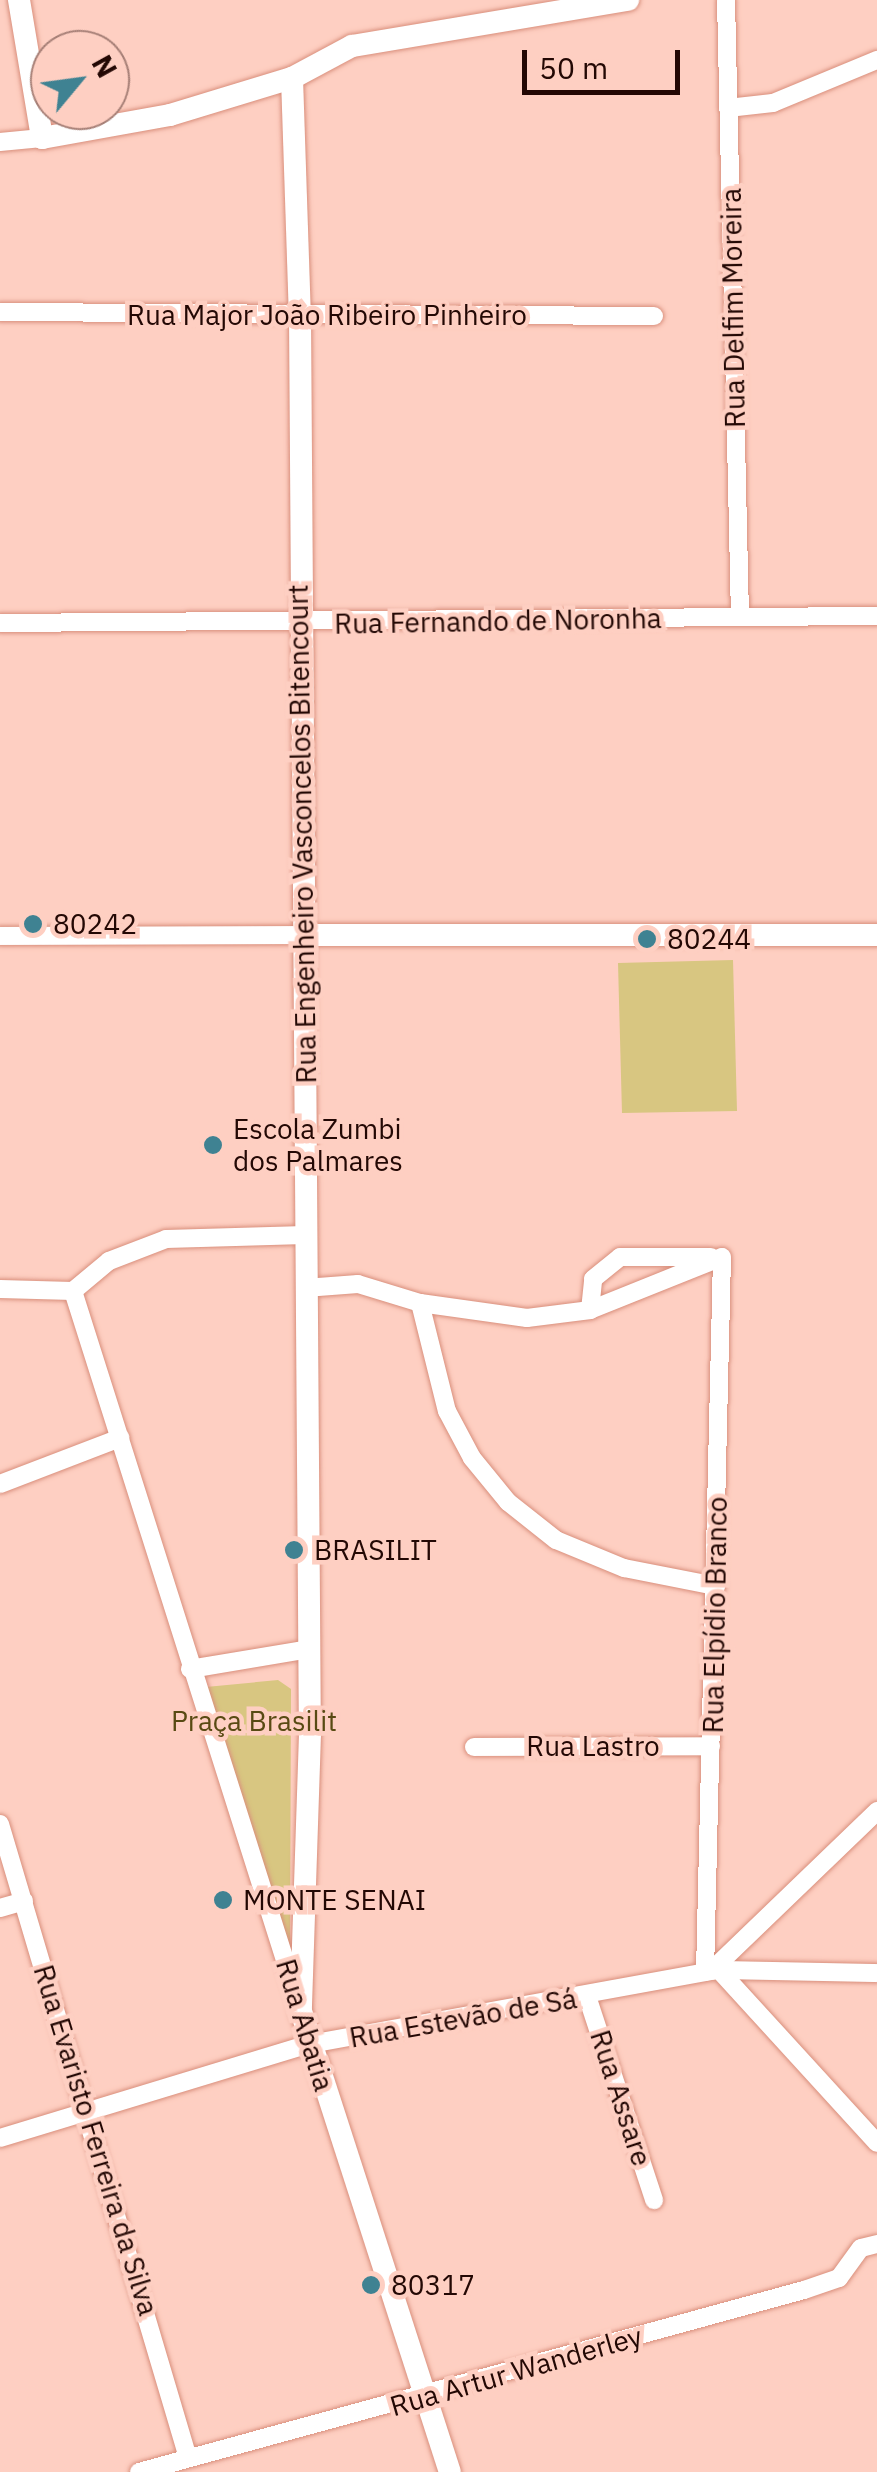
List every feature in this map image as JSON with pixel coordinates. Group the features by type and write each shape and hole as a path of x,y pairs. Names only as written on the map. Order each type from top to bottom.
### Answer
{"street":[{"path":"19,0 42,138"},
{"path":"0,142 170,115 292,78 332,50 628,0"},
{"name":"Rua Delfim Moreira","path":"726,0 740,616"},
{"path":"728,108 774,103 877,60"},
{"name":"Rua Engenheiro Vasconcelos Bitencourt","path":"292,78 300,316 298,625 306,935 310,1649 301,2011"},
{"name":"Rua Major João Ribeiro Pinheiro","path":"0,312 654,316"},
{"name":"Rua Fernando de Noronha","path":"0,623 298,625 877,616"},
{"path":"0,936 877,936"},
{"path":"0,1289 73,1291 139,1245 192,1236 305,1235"},
{"path":"590,1310 593,1279 620,1256 717,1257"},
{"path":"305,1288 358,1284 420,1302 527,1318 590,1310 717,1257"},
{"name":"Rua Elpídio Branco","path":"712,1971 717,1257"},
{"name":"Rua Abatia","path":"73,1291 190,1670 450,2472"},
{"path":"420,1302 447,1410 472,1458 508,1502 556,1540 624,1568 716,1586"},
{"path":"0,1484 120,1438"},
{"path":"190,1670 310,1649"},
{"name":"Rua Lastro","path":"474,1747 712,1746"},
{"path":"877,1811 712,1971 877,2143"},
{"name":"Rua Evaristo Ferreira da Silva","path":"0,1824 89,2112 188,2458"},
{"path":"0,1908 24,1901"},
{"name":"Rua Estevão de Sá","path":"0,2138 310,2044 712,1971 877,1974"},
{"name":"Rua Assare","path":"587,1996 654,2200"},
{"name":"Rua Artur Wanderley","path":"139,2472 427,2398 804,2290 839,2278 861,2248 877,2244"}],"green space":[{"path":"733,960 737,1111 622,1113 618,963"},
{"name":"Praça Brasilit","path":"278,1680 291,1689 290,1949 206,1687"}],"place":[{"name":"80242","path":"33,924"},
{"name":"80244","path":"647,939"},
{"name":"Escola Zumbi dos Palmares","path":"213,1145"},
{"name":"BRASILIT","path":"294,1550"},
{"name":"MONTE SENAI","path":"223,1900"},
{"name":"80317","path":"371,2285"}]}
